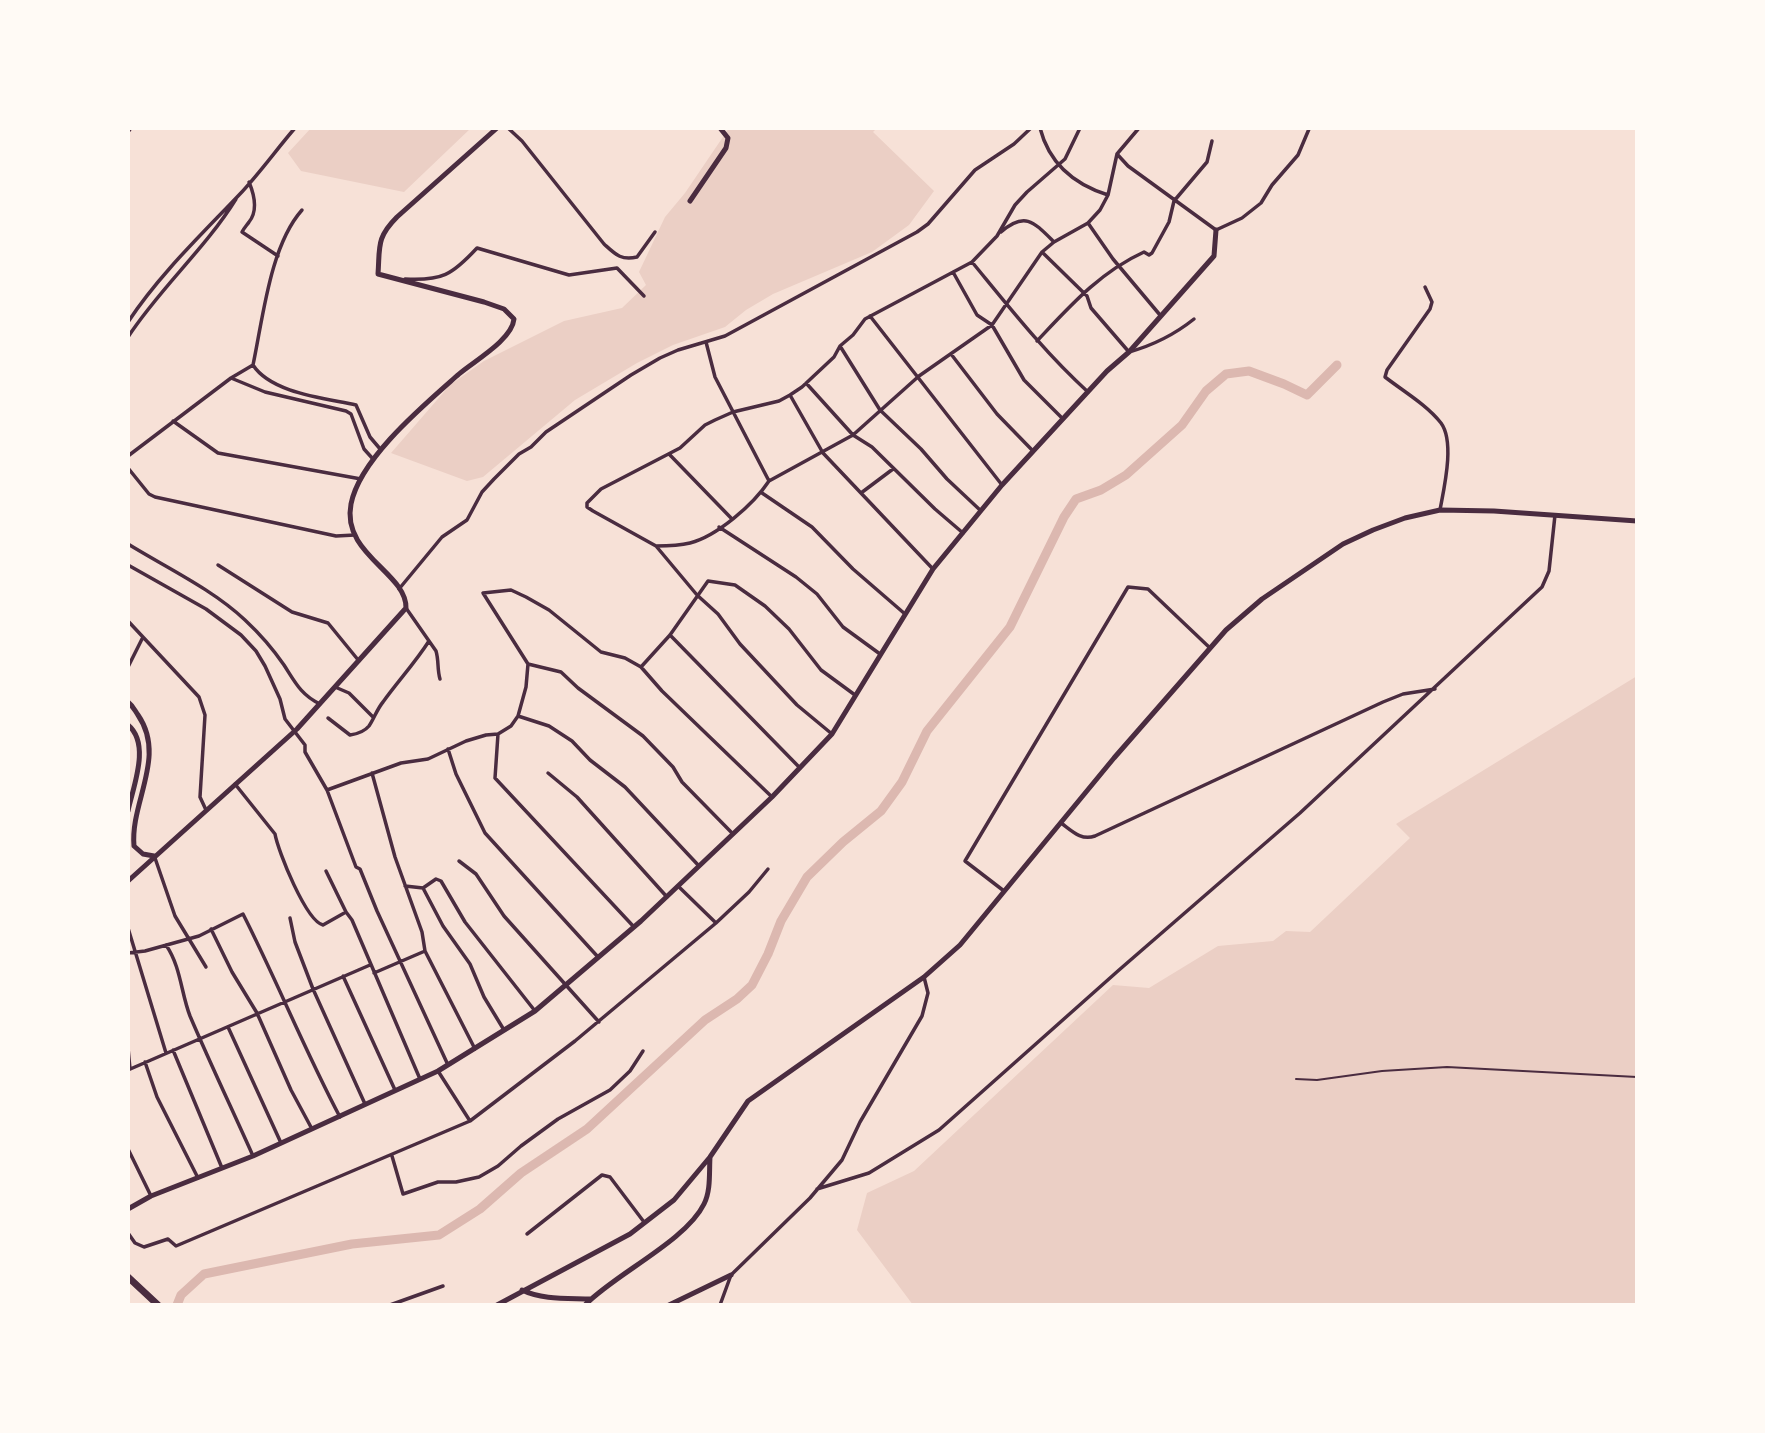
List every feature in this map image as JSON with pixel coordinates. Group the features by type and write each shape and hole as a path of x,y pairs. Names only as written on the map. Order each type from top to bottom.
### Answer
{"highway":[{"path":"128,1277 158,1305"}],"street":[{"path":"128,132 131,128"},
{"path":"128,322 155,286 250,182 295,128"},
{"path":"128,881 293,732 405,608 406,599 399,589 358,543 351,524 350,506 361,479 381,450 416,412 494,347 513,327 514,319 504,309 378,274 380,241 386,229 498,128"},
{"path":"508,128 604,244 620,258 637,257 654,232"},
{"path":"690,201 726,148 727,138 720,128"},
{"path":"399,589 442,537 467,520 482,492 519,454 631,374 678,350 725,336 917,232 928,224 975,170 1014,144 1031,128"},
{"path":"1040,128 1050,156 1058,167 1083,185 1108,195"},
{"path":"997,236 1015,205 1065,159 1080,128"},
{"path":"656,546 674,547 704,538 732,519 769,481 853,435 919,376 992,325 1042,252 1088,223 1100,210 1108,195 1117,154 1139,128"},
{"path":"1216,230 1242,218 1261,203 1272,185 1298,155 1309,129"},
{"path":"1037,341 1083,292 1111,269 1144,252 1149,255 1152,253 1169,222 1174,201 1207,162 1212,141"},
{"path":"1117,154 1128,166 1216,230"},
{"path":"250,182 254,211 251,221 242,232 278,256"},
{"path":"128,337 150,306 223,220 239,194"},
{"path":"128,456 231,378 253,365 278,256 290,225 302,210"},
{"path":"832,734 797,705 740,644 718,614 697,595 656,546 593,511 587,507 587,503 601,489 680,448 705,425 733,412 754,409 790,395 834,357 840,345 870,316 972,262 1013,221 1023,220 1036,225 1054,242"},
{"path":"1088,223 1160,315"},
{"path":"128,1209 151,1196 253,1156 438,1072 535,1011 634,927 772,797 832,734 933,569 1002,485 1129,352 1214,256 1216,230"},
{"path":"403,279 429,280 447,275 477,248 569,275 617,268 644,296"},
{"path":"1042,252 1087,296 1091,308 1129,352"},
{"path":"972,262 1037,341 1088,392"},
{"path":"953,272 977,315 992,325 1024,380 1063,419"},
{"path":"1426,286 1432,302 1430,309 1387,370 1385,377 1428,411 1445,431 1446,476 1440,510"},
{"path":"870,316 1002,485"},
{"path":"1129,352 1175,334 1194,319"},
{"path":"706,342 715,377 769,481"},
{"path":"840,345 880,410 981,510"},
{"path":"951,354 997,414 1034,451"},
{"path":"253,365 262,377 276,386 356,405 370,438 381,450"},
{"path":"231,378 265,392 351,414 364,449 374,460"},
{"path":"806,383 853,435 872,447 963,533"},
{"path":"790,395 823,453 933,569"},
{"path":"173,421 218,453 361,479"},
{"path":"669,454 732,519"},
{"path":"128,468 149,494 155,497 335,536 355,535"},
{"path":"861,493 893,469"},
{"path":"761,492 812,527 853,569 907,615"},
{"path":"497,1305 630,1234 674,1200 710,1157 748,1101 923,976 960,945 1114,758 1210,648 1226,630 1262,599 1343,544 1405,518 1440,510 1637,521"},
{"path":"817,1189 869,1173 939,1130 1300,813 1542,587 1549,571 1553,550 1555,516"},
{"path":"719,527 796,577 817,594 843,627 880,654"},
{"path":"128,544 221,601 244,619 268,643 295,685 320,704"},
{"path":"128,565 206,609 241,635 256,651 280,699 285,719 305,746 305,752 327,790 356,867 360,869 448,1065"},
{"path":"218,565 292,612 328,623 359,661"},
{"path":"641,667 670,635 708,581 735,585 765,606 789,629 821,670 855,695"},
{"path":"1005,892 965,861 1128,587 1148,589 1210,648"},
{"path":"327,790 401,763 428,759 486,735 498,734 511,726 518,716 526,687 528,664 483,593 511,590 549,610 601,652 641,667 662,691 772,797"},
{"path":"405,608 438,659 436,668 440,679"},
{"path":"128,621 199,697 205,715 201,797 206,810"},
{"path":"670,635 800,768"},
{"path":"128,667 143,637"},
{"path":"328,718 346,733 353,735 369,725 429,642"},
{"path":"528,664 561,672 578,688 643,736 679,774 682,782 733,834"},
{"path":"335,687 349,693 373,717"},
{"path":"1061,823 1081,838 1087,839 1383,702 1403,694 1435,689"},
{"path":"128,702 146,731 149,765 135,828 134,846 143,854 154,856"},
{"path":"128,811 138,768 136,736 128,723 135,711"},
{"path":"518,716 549,726 572,741 590,760 625,787 699,866"},
{"path":"498,734 495,778 634,927"},
{"path":"448,749 456,774 485,833 598,957"},
{"path":"548,773 577,797 667,897"},
{"path":"372,774 405,886 422,932 425,951 475,1049"},
{"path":"235,784 275,834 292,879 315,921 323,925 346,912"},
{"path":"154,856 175,916 206,967"},
{"path":"459,861 476,874 504,916 598,1022"},
{"path":"128,1233 135,1243 144,1247 167,1239 176,1246 470,1121 598,1022 716,923 749,892 768,869"},
{"path":"326,871 352,920 421,1080"},
{"path":"405,886 423,888 432,880 441,881 465,922 535,1011"},
{"path":"678,886 716,923"},
{"path":"423,888 443,926 470,964 481,990 504,1030"},
{"path":"128,953 145,951 189,938 243,914 275,975 340,1117"},
{"path":"290,918 295,942 313,989 366,1105"},
{"path":"128,928 166,1053"},
{"path":"211,929 232,972 257,1013 291,1090 312,1129"},
{"path":"166,945 172,953 182,984 182,995 253,1156"},
{"path":"374,973 425,951"},
{"path":"128,1048 129,1069 370,965"},
{"path":"343,976 396,1092"},
{"path":"669,1305 731,1275 817,1189 842,1160 860,1122 922,1016 928,993 923,976"},
{"path":"229,1027 281,1143"},
{"path":"173,1050 222,1168"},
{"path":"392,1156 403,1194 438,1182 456,1182 479,1177 498,1166 558,1119 610,1090 630,1071 643,1051"},
{"path":"145,1062 157,1097 198,1178"},
{"path":"438,1072 470,1121"},
{"path":"128,1149 151,1196"},
{"path":"585,1305 689,1225 703,1206 708,1192 710,1157"},
{"path":"527,1234 602,1175 610,1177 644,1222"},
{"path":"720,1305 731,1275"},
{"path":"390,1305 443,1286"},
{"path":"522,1290 531,1295 552,1298 591,1299"}],"lane":[{"path":"1296,1079 1317,1080 1382,1071 1447,1067 1637,1077"}],"shaded area":[{"path":"311,128 471,128 404,192 301,171 288,153"},
{"path":"729,128 877,128 873,132 934,191 909,225 872,252 773,294 746,310 725,327 673,345 637,363 575,400 483,477 467,481 391,453 450,385 484,361 564,321 622,308 646,285 639,272 665,217 685,193"},
{"path":"1637,676 1637,1305 913,1305 857,1230 867,1193 914,1171 1113,985 1149,988 1218,946 1273,941 1286,931 1310,932 1410,838 1396,824"}],"waterway":[{"path":"177,1305 181,1295 204,1274 352,1244 439,1235 480,1209 521,1173 587,1129 705,1020 737,999 752,985 781,921 807,877 843,842 881,811 902,782 927,731 1010,627 1064,517 1076,499 1101,490 1126,475 1182,425 1206,391 1226,374 1249,371 1307,395 1337,365"}]}
